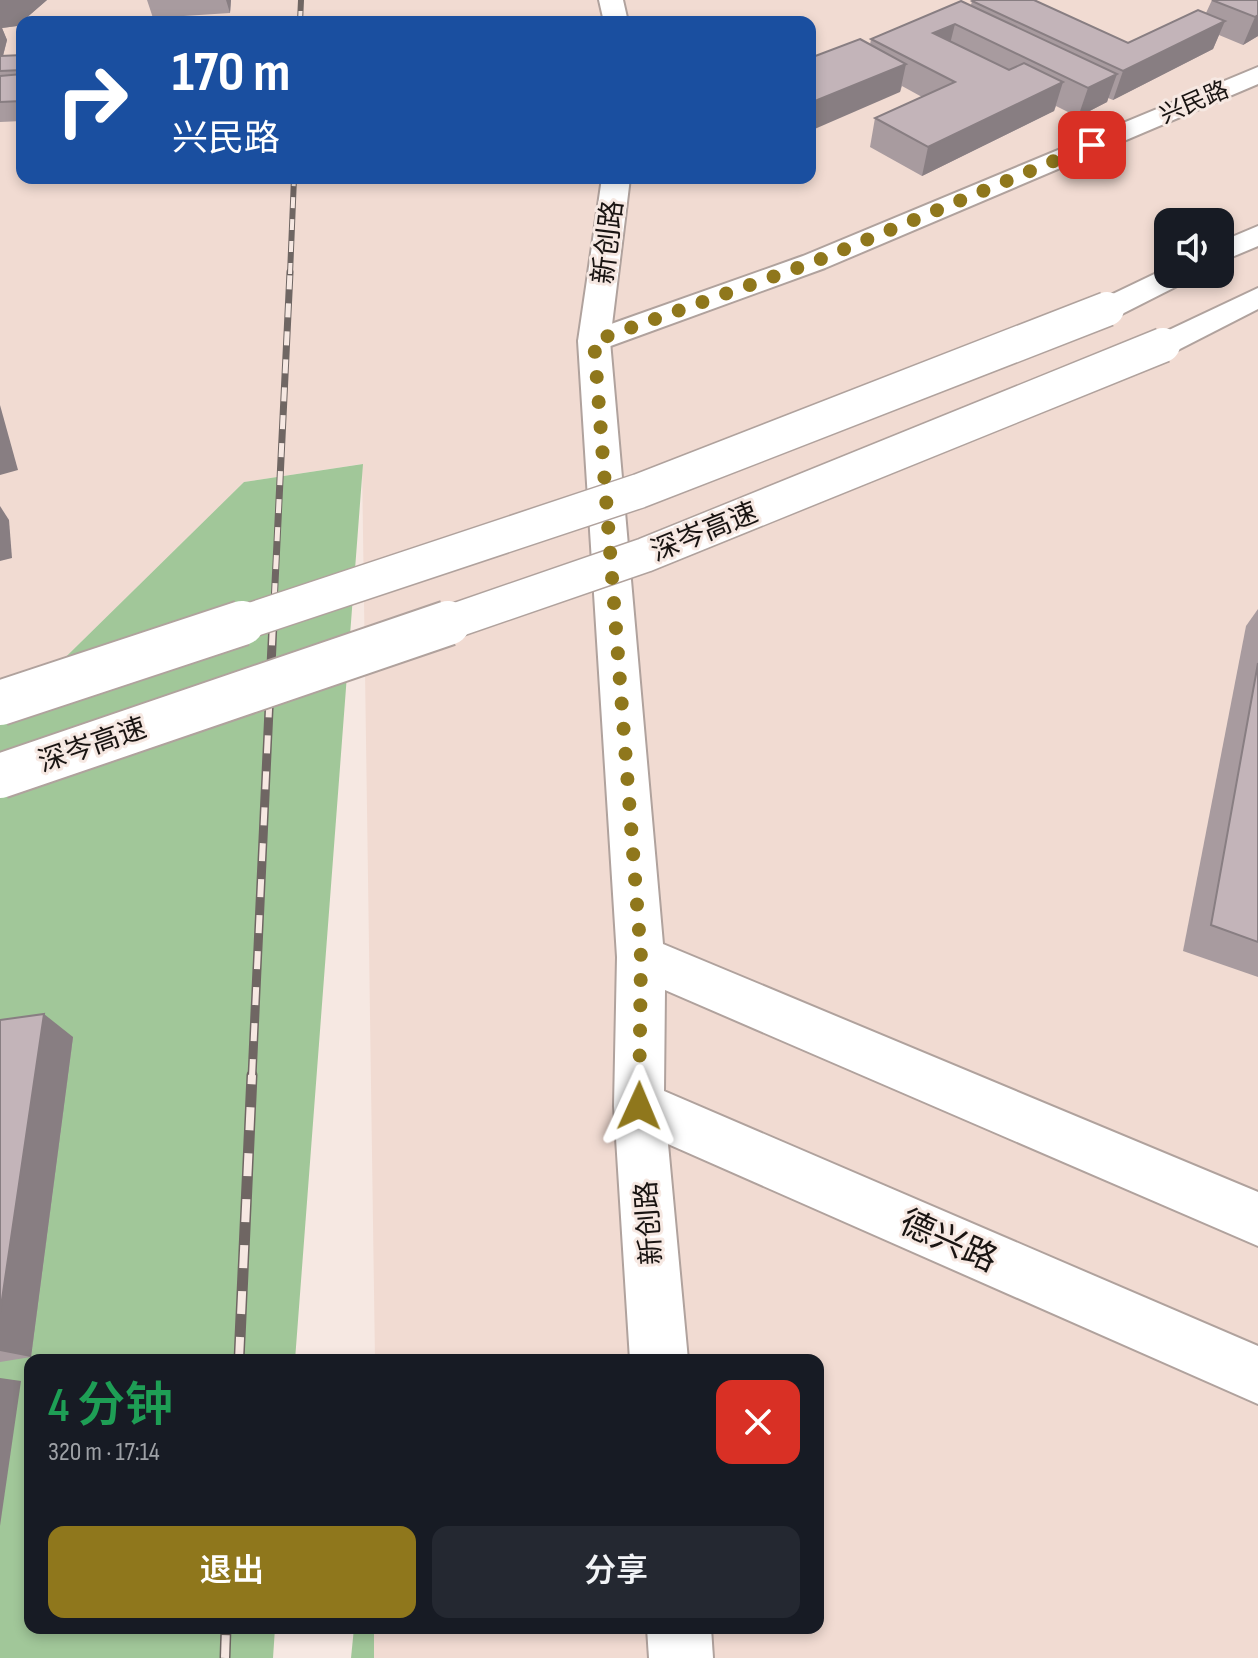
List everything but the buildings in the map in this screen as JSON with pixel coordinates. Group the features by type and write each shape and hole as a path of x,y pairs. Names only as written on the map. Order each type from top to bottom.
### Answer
{"main road":[{"name":"兴民路","path":"594,341 814,262 1258,75"},
{"name":"新创路","path":"615,184 594,341 641,957 639,1106 659,1354"},
{"path":"1234,246 1258,235"},
{"path":"0,703 639,491 1107,309 1154,286"},
{"name":"深岑高速","path":"0,776 645,555 1163,345 1258,297"},
{"path":"641,957 1258,1219"},
{"name":"德兴路","path":"639,1106 1258,1375"},
{"path":"679,1634 681,1658"}],"shaded area":[{"path":"0,0 1258,0 1258,1658 374,1658 374,1634 824,1634 824,1354 375,1354 362,464 244,482 27,695 0,703"}],"green space":[{"path":"363,464 295,1354 24,1354 24,1634 275,1634 273,1658 0,1658 0,703 27,695 244,482"},
{"path":"353,1634 374,1634 374,1658 351,1658"}],"railway":[{"path":"300,16 301,0"},
{"path":"290,274 294,184"},
{"path":"273,625 290,272"},
{"path":"252,1077 273,623"},
{"path":"239,1354 252,1075"},
{"path":"225,1658 226,1634"}],"route":[{"path":"639,1106 641,957 594,341 814,262 1092,145"}]}
